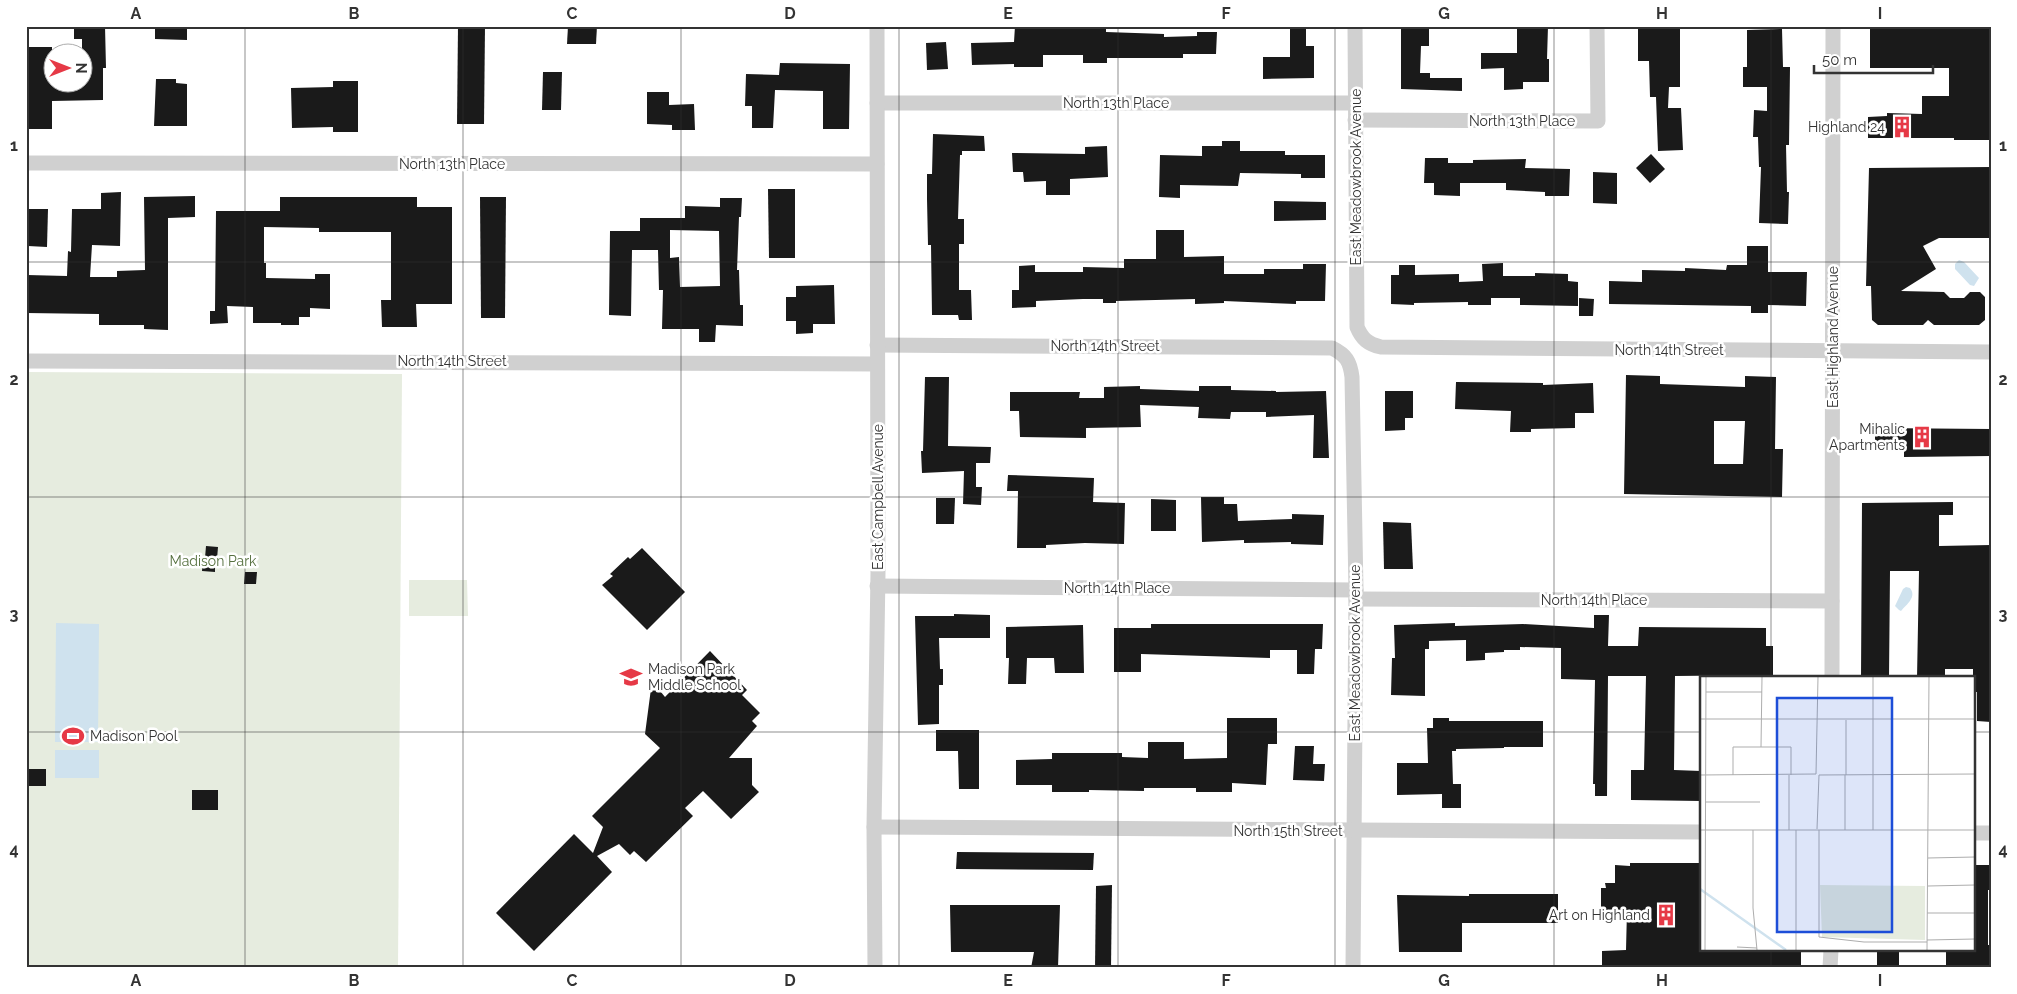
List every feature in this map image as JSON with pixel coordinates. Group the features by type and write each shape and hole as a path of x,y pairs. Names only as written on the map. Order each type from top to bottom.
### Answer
{"street":[{"name":"East Campbell Avenue","path":"875,968 874,827 878,586 878,26"},
{"name":"East Meadowbrook Avenue","path":"1354,26 1357,327"},
{"name":"North 13th Place","path":"1355,120 1598,121 1597,26"},
{"name":"East Highland Avenue","path":"1832,676 1833,26"},
{"name":"North 13th Place","path":"878,103 1355,103"},
{"name":"North 13th Place","path":"26,163 878,164"},
{"name":"North 14th Street","path":"1357,327 1361,337 1371,344 1381,347 1991,352"},
{"name":"North 14th Street","path":"878,345 1332,348"},
{"name":"East Meadowbrook Avenue","path":"1332,348 1345,355 1351,366 1352,376 1356,594 1354,968"},
{"name":"North 14th Street","path":"26,361 878,364"},
{"name":"North 14th Place","path":"878,586 1832,600"},
{"name":"North 15th Street","path":"874,827 1700,832"},
{"path":"1974,833 1991,833"},
{"path":"1830,952 1830,968"}],"green space":[{"name":"Madison Park","path":"26,372 402,374 398,968 26,968"},
{"path":"409,580 467,580 468,616 409,616"}],"water":[{"path":"1959,260 1964,262 1979,278 1974,286 1970,285 1955,269 1955,264"},
{"path":"1906,587 1912,591 1912,597 1901,611 1895,606 1903,589"},
{"path":"56,623 99,624 98,742 55,742"},
{"path":"55,750 99,750 99,778 55,778"}],"building":[{"path":"74,26 105,26 106,68 103,68 103,100 52,101 52,129 28,129 28,47 42,47 42,92 92,92 92,42 82,42 82,39 74,39"},
{"path":"155,26 187,26 187,40 155,39"},
{"path":"458,26 485,26 484,124 457,124"},
{"path":"568,26 597,26 596,44 567,44"},
{"path":"1015,26 1106,26 1106,32 1164,34 1164,37 1197,36 1197,32 1217,32 1216,54 1183,54 1183,58 1107,58 1107,63 1083,63 1083,55 1043,55 1043,67 1014,67 1014,64 972,65 971,43 1014,42"},
{"path":"1290,26 1306,26 1306,46 1314,46 1314,78 1263,79 1263,57 1290,57"},
{"path":"1401,26 1429,26 1429,46 1421,46 1420,73 1430,73 1430,78 1462,78 1462,91 1401,89"},
{"path":"1517,26 1548,26 1547,59 1549,59 1549,82 1523,82 1523,89 1504,90 1504,68 1481,69 1481,53 1517,53"},
{"path":"1638,26 1680,26 1680,87 1669,87 1668,108 1681,108 1683,150 1658,151 1656,97 1650,97 1649,61 1638,61"},
{"path":"1870,26 1991,26 1991,140 1868,138 1868,117 1887,116 1887,113 1922,114 1922,96 1949,96 1949,68 1870,68"},
{"path":"1782,29 1783,67 1790,67 1789,145 1786,145 1787,192 1789,192 1788,224 1759,223 1761,167 1759,167 1758,137 1753,137 1754,110 1767,111 1767,87 1743,87 1743,67 1747,67 1747,30"},
{"path":"946,42 948,69 927,70 926,43"},
{"path":"780,63 850,64 849,129 823,129 823,91 775,90 773,128 752,128 752,106 745,106 746,74 779,75"},
{"path":"543,72 562,72 561,110 542,110"},
{"path":"156,79 176,79 176,83 187,84 187,126 154,126"},
{"path":"333,81 358,81 358,132 333,132 333,127 292,128 291,88 333,87"},
{"path":"647,92 669,92 669,105 694,104 695,130 672,130 672,125 647,124"},
{"path":"933,134 984,136 985,151 962,151 962,155 960,155 958,219 964,219 964,244 959,244 959,290 971,290 972,320 959,320 958,315 932,315 931,245 928,245 927,174 932,174"},
{"path":"1222,141 1240,141 1240,151 1285,151 1285,155 1325,155 1325,178 1301,178 1301,174 1240,173 1238,186 1180,185 1180,198 1159,197 1160,155 1202,156 1202,146 1222,146"},
{"path":"1107,146 1108,177 1070,179 1070,195 1046,195 1046,181 1024,182 1023,172 1013,172 1012,153 1085,154 1085,147"},
{"path":"1651,154 1665,169 1650,183 1636,168"},
{"path":"1425,158 1448,158 1448,163 1473,163 1473,160 1526,159 1525,168 1570,169 1569,196 1545,196 1545,192 1506,190 1506,183 1460,183 1460,196 1434,195 1434,183 1424,183"},
{"path":"1991,167 1990,238 1939,238 1923,246 1936,269 1901,291 1944,292 1950,298 1964,298 1970,292 1980,292 1985,297 1985,320 1979,325 1934,325 1928,320 1923,325 1878,325 1872,320 1871,286 1866,286 1869,168"},
{"path":"1593,172 1617,173 1617,204 1593,203"},
{"path":"768,189 795,189 795,258 769,258"},
{"path":"121,192 120,246 92,245 90,277 117,277 117,271 145,270 144,197 195,196 195,217 168,218 168,330 144,329 144,325 99,325 99,314 26,313 27,275 67,276 68,251 71,252 72,209 101,209 101,193"},
{"path":"280,197 417,197 417,207 452,207 452,304 416,304 417,327 382,327 381,300 391,300 391,232 319,232 319,228 264,227 266,278 315,279 315,274 330,274 330,309 310,308 310,317 299,317 299,325 281,325 281,323 253,323 253,307 227,306 228,323 210,324 210,311 215,311 216,211 280,211"},
{"path":"480,197 506,197 505,318 481,318"},
{"path":"720,198 742,198 741,217 739,217 737,270 739,270 740,305 743,305 743,326 716,325 715,342 699,342 699,329 662,329 663,290 659,290 658,250 632,250 631,316 609,315 610,231 640,231 640,218 685,218 685,206 720,207","holes":["670,230 719,231 720,286 680,287 679,257 670,258"]},
{"path":"1274,201 1326,202 1326,220 1274,221"},
{"path":"29,209 48,209 47,247 28,246"},
{"path":"1156,230 1184,230 1184,257 1224,256 1224,274 1264,274 1264,269 1303,269 1303,264 1326,264 1325,301 1296,301 1296,304 1224,301 1224,303 1195,304 1195,299 1103,303 1103,299 1083,299 1036,301 1036,307 1012,308 1012,290 1019,290 1019,266 1035,265 1035,272 1083,272 1083,267 1124,268 1124,259 1156,259"},
{"path":"1747,246 1768,246 1768,272 1807,272 1806,306 1768,305 1768,313 1751,313 1751,306 1609,304 1609,281 1642,282 1642,270 1685,271 1685,268 1726,270 1727,265 1747,265"},
{"path":"1503,263 1503,276 1535,276 1535,273 1568,274 1568,281 1578,282 1578,306 1520,305 1520,298 1491,298 1491,305 1468,305 1468,302 1414,303 1414,305 1391,304 1391,275 1399,275 1399,265 1415,265 1415,275 1459,274 1459,282 1483,281 1482,264"},
{"path":"834,285 835,324 813,324 813,333 796,334 796,321 786,321 786,297 796,297 796,286"},
{"path":"1579,298 1594,299 1593,316 1579,316"},
{"path":"1626,375 1660,376 1660,384 1745,387 1745,376 1776,377 1775,449 1783,449 1782,497 1624,494","holes":["1714,421 1745,421 1743,464 1714,464"]},
{"path":"925,377 949,377 948,446 991,447 990,463 976,463 976,487 982,487 981,505 963,504 964,471 922,473 921,451 923,451"},
{"path":"1456,382 1543,383 1543,385 1593,383 1594,413 1575,413 1575,428 1531,429 1531,432 1510,432 1511,411 1455,409"},
{"path":"1140,386 1140,389 1199,391 1199,386 1231,386 1231,390 1276,392 1326,391 1329,458 1313,458 1314,415 1266,417 1266,412 1231,412 1230,419 1198,418 1199,407 1140,405 1141,427 1086,428 1086,438 1020,437 1019,411 1010,411 1010,392 1080,392 1079,398 1104,398 1104,387"},
{"path":"1385,391 1413,391 1413,418 1405,418 1405,430 1385,431"},
{"name":"Mihalic Apartments","path":"1875,428 1991,429 1991,456 1904,457 1904,449 1887,450 1887,445 1875,445"},
{"path":"1008,475 1094,478 1093,502 1125,503 1124,544 1085,543 1046,545 1046,548 1017,548 1018,491 1007,491"},
{"path":"1201,497 1224,497 1224,504 1237,504 1238,521 1292,519 1292,514 1324,515 1323,545 1291,544 1291,542 1244,543 1244,540 1202,542"},
{"path":"936,498 955,498 954,524 936,524"},
{"path":"1151,499 1176,500 1176,531 1151,531"},
{"path":"1953,502 1953,515 1939,515 1939,546 1991,545 1991,722 1977,721 1977,692 1974,692 1973,669 1945,669 1945,676 1917,676 1919,571 1890,571 1889,676 1861,676 1862,503"},
{"path":"1383,522 1411,523 1413,569 1384,569"},
{"path":"206,546 218,547 217,559 205,558"},
{"path":"642,548 685,592 647,630 602,585 613,576 610,574 628,557 630,559"},
{"path":"203,559 215,560 215,572 202,571"},
{"path":"245,572 257,572 256,584 244,584"},
{"path":"954,614 990,615 990,638 939,638 940,669 943,669 943,685 939,685 939,724 918,725 915,616 954,616"},
{"path":"1594,615 1609,615 1608,646 1638,646 1639,627 1766,628 1766,646 1773,646 1773,675 1675,676 1674,770 1700,771 1700,801 1631,800 1631,770 1644,770 1646,676 1608,676 1607,796 1595,796 1595,784 1593,784 1595,680 1561,679 1561,648 1520,647 1520,650 1485,653 1485,660 1466,661 1466,640 1429,641 1429,649 1425,649 1425,696 1391,695 1392,658 1395,658 1394,625 1455,623 1455,626 1523,624 1594,628"},
{"path":"1151,624 1323,624 1322,649 1315,649 1314,674 1297,674 1297,650 1270,650 1270,658 1141,654 1141,672 1114,672 1114,628 1151,628"},
{"path":"1083,625 1084,673 1055,673 1054,658 1027,658 1026,684 1008,684 1009,658 1006,658 1006,627"},
{"path":"710,651 747,690 742,695 760,713 752,721 757,726 729,758 752,758 752,785 759,792 731,819 703,791 685,808 693,816 646,862 634,851 630,855 619,844 597,856 612,872 534,951 496,913 574,834 593,853 603,827 592,816 660,748 645,734 652,681 665,697"},
{"path":"1227,718 1277,718 1277,744 1268,744 1266,785 1232,783 1232,792 1196,792 1196,788 1144,788 1144,791 1089,790 1089,792 1052,792 1052,785 1016,785 1016,760 1052,759 1052,753 1122,753 1122,757 1148,758 1148,742 1184,742 1184,759 1227,758"},
{"path":"1433,718 1449,718 1449,721 1543,721 1543,747 1456,749 1456,751 1452,751 1453,784 1461,784 1461,808 1442,808 1442,794 1397,795 1397,763 1428,763 1427,728 1433,728"},
{"path":"936,730 979,730 979,789 959,789 958,751 936,751"},
{"path":"1295,746 1314,746 1313,764 1325,764 1324,781 1293,780"},
{"path":"28,769 46,769 46,786 28,786"},
{"path":"192,790 218,790 218,810 192,810"},
{"path":"957,852 1094,853 1093,870 956,869"},
{"name":"Art on Highland","path":"1630,863 1700,863 1700,952 1801,952 1801,968 1602,968 1602,951 1626,950 1627,910 1601,910 1601,888 1606,888 1605,883 1615,883 1615,865 1630,866"},
{"path":"1974,865 1991,865 1991,890 1988,890 1988,945 1991,945 1991,968 1946,968 1946,952 1974,952"},
{"path":"1112,885 1111,968 1095,968 1096,886"},
{"path":"1469,894 1558,894 1558,923 1462,923 1462,952 1399,952 1397,895 1469,896"},
{"path":"950,905 1060,905 1058,968 1031,968 1034,952 951,952"},
{"path":"1877,952 1899,952 1899,968 1877,968"}],"place":[{"name":"Highland 24","path":"1902,127"},
{"name":"Mihalic Apartments","path":"1922,437"},
{"name":"Madison Park Middle School","path":"631,677"},
{"name":"Madison Pool","path":"73,736"},
{"name":"Art on Highland","path":"1666,915"}]}
